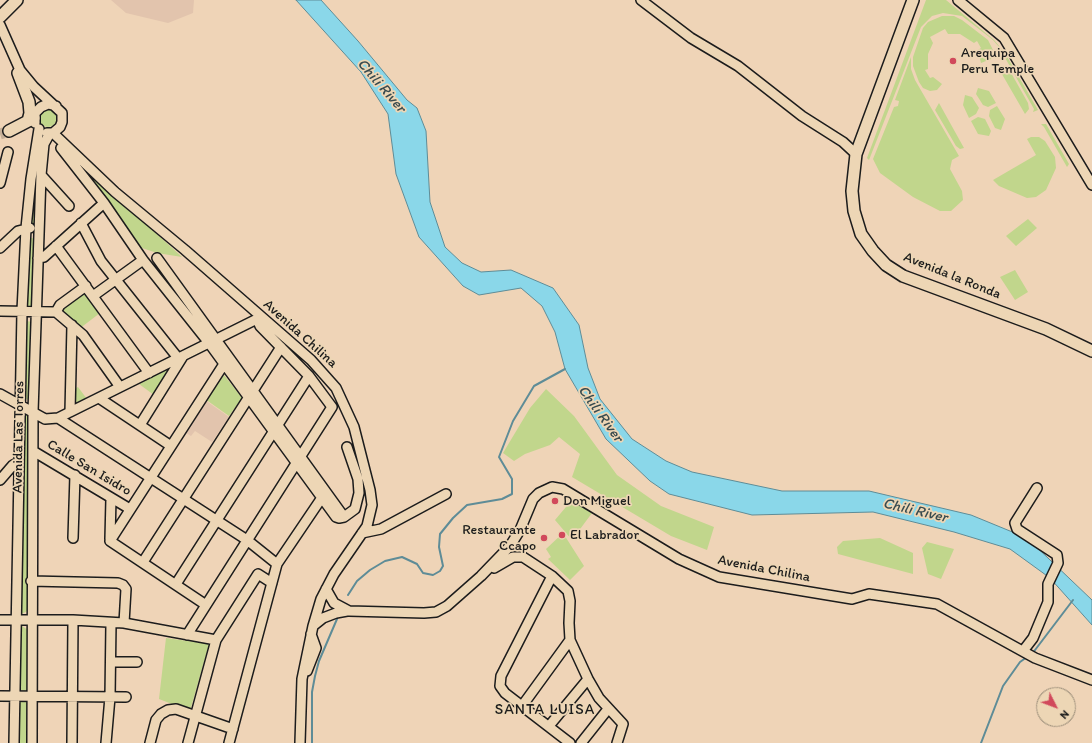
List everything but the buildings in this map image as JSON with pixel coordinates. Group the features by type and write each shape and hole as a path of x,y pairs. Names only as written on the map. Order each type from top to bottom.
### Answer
{"main road":[{"path":"0,17 17,0"},
{"name":"Avenida la Ronda","path":"913,0 856,154 852,191 854,211 861,234 873,251 886,265 903,276 1046,329 1092,351"},
{"path":"9,131 32,117 29,102 18,73"}],"street":[{"path":"641,0 691,38 738,66 802,116 843,142 856,154"},
{"path":"958,0 1004,38 1092,185"},
{"path":"0,25 20,70 34,87 62,113 62,122 57,130 51,133"},
{"path":"0,33 18,73"},
{"path":"56,106 44,105 32,117 38,129 51,133 104,203 143,260 212,341 224,364 251,394"},
{"name":"Avenida Chilina","path":"62,122 71,150"},
{"name":"Avenida Las Torres","path":"14,743 22,311 26,228 38,129"},
{"name":"Avenida Chilina","path":"51,133 120,197 185,250 259,318 316,364 336,388 354,427 370,490 372,505 367,526 326,589 312,630 302,680 300,700 300,743"},
{"name":"Avenida Las Torres","path":"32,743 31,581 33,412 41,175 44,144 51,133"},
{"path":"0,183 8,152"},
{"path":"41,175 69,206"},
{"path":"38,258 44,257 104,203"},
{"path":"81,223 101,261 181,357"},
{"path":"0,248 18,231 26,228 39,229"},
{"path":"56,246 149,373"},
{"path":"157,258 212,341 324,495 336,517 344,517 355,508 359,493 358,479 347,447"},
{"path":"93,296 143,260"},
{"path":"56,312 60,305 86,286"},
{"path":"0,311 56,312 83,335 120,387"},
{"path":"0,394 45,419 58,418 259,318 260,326 309,376 332,407 187,634"},
{"path":"70,412 72,325"},
{"path":"143,562 281,347"},
{"path":"140,425 181,357"},
{"path":"110,540 224,364"},
{"path":"176,584 309,376"},
{"path":"99,398 171,446"},
{"path":"58,418 248,540 277,564"},
{"path":"33,433 45,419"},
{"name":"Calle San Isidro","path":"32,451 130,509"},
{"path":"0,480 14,465 19,462"},
{"path":"74,475 74,538"},
{"name":"Avenida Chilina","path":"312,630 324,618 336,613 349,611 424,613 436,612 448,606 482,576 510,546 520,530 533,499 539,493 552,487 563,489 679,559 719,577 852,599 869,594 937,604 1029,654 1092,680"},
{"path":"1029,654 1033,638 1048,602 1049,580 1058,563 1057,555 1017,529 1015,523 1037,488"},
{"path":"362,534 381,529 446,494"},
{"path":"229,743 277,564 324,495"},
{"path":"110,540 111,498"},
{"path":"110,540 206,606"},
{"path":"482,576 513,557 523,557 552,576 565,587 570,596 570,640 588,679 608,709 624,725 617,743"},
{"path":"188,743 216,640 258,574 272,583"},
{"path":"552,576 500,681 502,690 570,743"},
{"path":"31,581 118,583 123,585 126,589 124,623"},
{"path":"326,589 334,603 349,611"},
{"path":"0,620 73,620 124,623 216,640"},
{"path":"72,743 73,620"},
{"path":"106,743 110,697 111,623"},
{"path":"522,706 570,640"},
{"path":"111,662 137,662"},
{"path":"549,726 588,679"},
{"path":"0,696 126,697"},
{"path":"150,743 156,720 165,712 176,709 233,730"},
{"path":"581,743 608,709"}],"shaded area":[{"path":"111,0 194,0 193,13 168,23 126,13"},
{"path":"205,400 229,417 212,442 195,431 191,436 183,431"}],"green space":[{"path":"926,0 946,0 994,40 1005,53 1038,110 1033,112 1034,109 999,47 993,40 962,16 943,13 932,16 921,27 869,160 867,158"},
{"path":"942,16 954,16 962,20 988,40 994,52 991,59 981,63 978,50 981,48 977,41 974,43 960,34 948,34 945,29 930,37 933,43 928,54 928,69 925,70 930,78 933,77 942,84 937,90 930,91 923,88 919,82 913,66 913,57 923,28 928,22"},
{"path":"911,57 911,69 915,80 959,156 952,160 950,169 962,191 963,200 951,211 940,211 913,197 880,173 873,159 894,107 898,106 899,101 895,100"},
{"path":"1004,68 1010,71 1028,103 1029,109 1025,114 999,69"},
{"path":"978,88 989,91 996,103 988,107 983,105 976,94"},
{"path":"965,95 972,97 979,108 976,114 969,118 963,105"},
{"path":"939,103 964,148 960,149 956,146 935,110"},
{"path":"997,106 1005,119 1001,130 995,128 989,116 990,110"},
{"path":"44,109 52,109 57,114 55,125 52,127 44,127 39,122 39,114"},
{"path":"978,117 985,119 991,131 989,136 978,134 971,121"},
{"path":"1041,124 1046,124 1069,164 1067,167 1044,127"},
{"path":"1031,137 1039,137 1045,141 1055,157 1056,168 1046,190 1036,197 1027,198 999,186 993,180 1036,155 1027,139"},
{"path":"39,149 37,220 33,224 30,222"},
{"path":"74,158 182,257 157,253 139,247"},
{"path":"1028,219 1037,228 1016,246 1006,236"},
{"path":"28,237 35,239 32,306 28,308 25,304"},
{"path":"1015,270 1028,292 1015,300 1000,277"},
{"path":"82,294 87,295 100,313 79,329 62,310 62,308"},
{"path":"25,321 34,322 30,399 28,400 25,398"},
{"path":"173,366 154,395 139,384"},
{"path":"224,375 242,398 229,416 205,399"},
{"path":"78,387 87,399 74,405 74,389"},
{"path":"546,389 574,416 617,475 661,506 714,527 707,550 671,536 572,477 580,454 559,437 550,445 525,454 514,461 503,453 530,408"},
{"path":"24,411 30,411 28,609 26,612 21,614 19,612"},
{"path":"571,501 592,513 572,540 555,520"},
{"path":"563,533 584,566 570,580 548,559 551,557 546,549"},
{"path":"880,538 913,553 913,574 838,554 837,547 843,541"},
{"path":"927,542 954,549 941,579 928,574 922,548"},
{"path":"22,626 28,630 28,689 25,691 18,689 19,629"},
{"path":"166,638 209,644 190,711 159,699"},
{"path":"24,700 27,702 27,743 16,743 18,703"}],"water":[{"name":"Chili River","path":"296,0 321,0 358,41 407,100 417,108 426,131 430,202 445,247 462,263 481,272 511,270 553,288 579,325 588,368 600,399 632,439 666,461 692,472 782,491 869,491 971,515 1027,538 1092,600 1092,625 1050,578 1010,549 954,532 873,512 752,515 669,494 650,481 606,439 565,369 555,332 542,306 521,288 479,295 463,286 419,237 396,174 388,114 361,72"}],"waterway":[{"path":"348,595 357,581 370,570 385,561 402,557 417,564 423,573 433,575 440,571 443,566 439,547 440,534 453,518 467,505 502,499 512,494 512,479 499,457 513,421 534,386 565,369"},
{"path":"1032,654 1073,600"},
{"path":"312,743 312,692 315,676 319,661 337,619"},
{"path":"981,743 1003,686 1020,662 1027,657"}],"tunnel":[{"path":"0,134 9,131"}],"place":[{"name":"Arequipa Peru Temple","path":"953,61"},
{"name":"Don Miguel","path":"555,501"},
{"name":"El Labrador","path":"562,535"},
{"name":"Restaurante Ccapo","path":"544,538"}],"district":[{"name":"SANTA LUISA","path":"545,710"}]}
